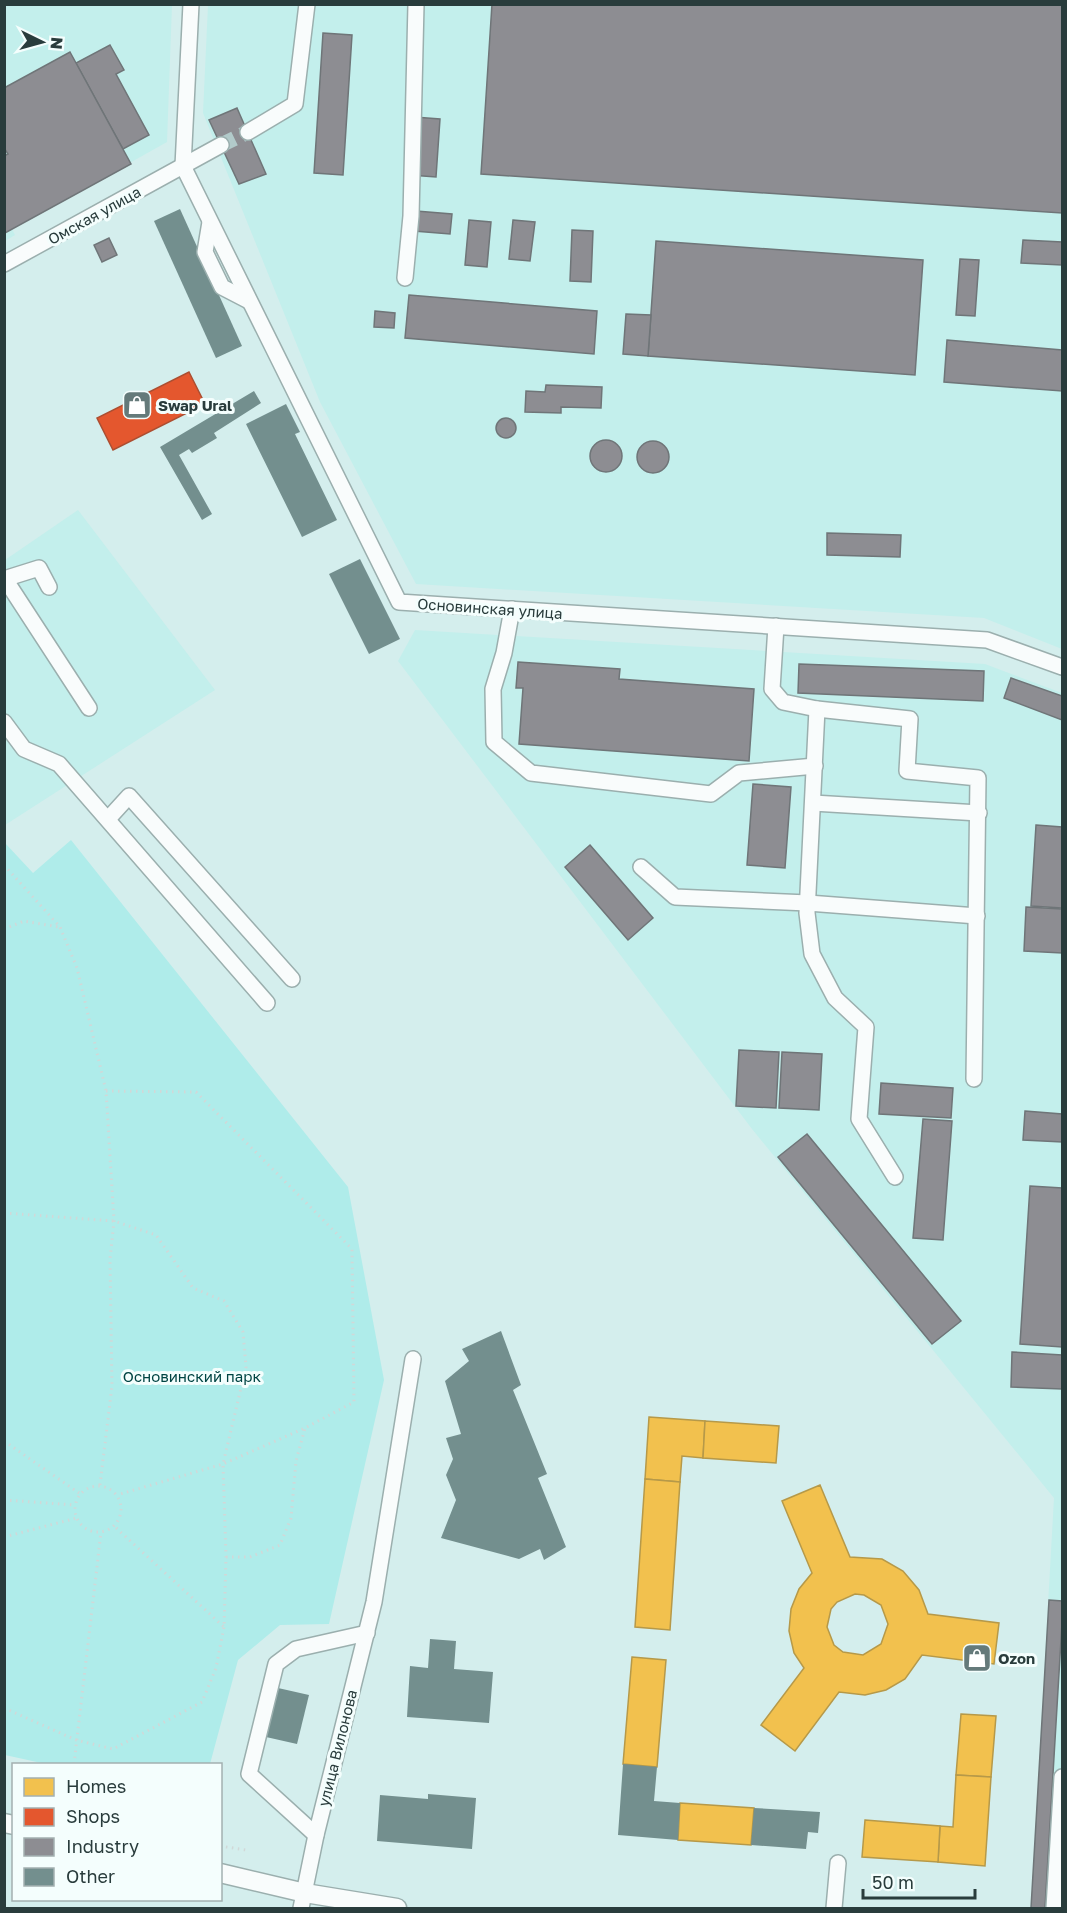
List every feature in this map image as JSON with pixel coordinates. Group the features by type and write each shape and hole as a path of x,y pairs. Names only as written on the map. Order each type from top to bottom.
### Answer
{"main road":[{"path":"222,1874 303,1901 398,1908"}],"street":[{"path":"183,166 192,4"},
{"path":"248,132 295,104 307,4"},
{"path":"405,278 411,216 416,4"},
{"name":"Омская улица","path":"4,264 220,145"},
{"name":"Основинская улица","path":"183,166 399,602 987,640 1062,667"},
{"path":"49,587 39,568 5,579 89,708"},
{"path":"512,609 504,653 493,689 494,742 531,773 711,794 739,773 815,766"},
{"path":"776,626 772,689 783,702 817,709 910,718 907,771 978,778 974,1079"},
{"path":"817,709 808,903 812,954 835,998 866,1028 859,1119 895,1177"},
{"path":"4,722 24,749 59,764 267,1003"},
{"path":"108,819 129,796 292,979"},
{"path":"813,803 979,813"},
{"path":"641,867 675,897 808,903 977,916"},
{"name":"улица Вилонова","path":"303,1901 316,1835 367,1633 413,1359"},
{"path":"316,1835 249,1774 276,1664 296,1649 367,1633"},
{"path":"1054,1908 1062,1777"},
{"path":"834,1908 838,1863"}],"path":[{"path":"4,865 60,927 77,968 106,1091 114,1221 110,1259 112,1386 100,1485"},
{"path":"4,929 24,921 60,927"},
{"path":"106,1091 196,1092 352,1249 354,1402 305,1428 223,1464 117,1495"},
{"path":"4,1213 114,1221 156,1235 193,1288 224,1301 243,1332 246,1367 223,1464 226,1557 224,1627 216,1668 202,1702 113,1749 76,1740 4,1708"},
{"path":"226,1557 250,1557 280,1545 291,1518 296,1461 305,1428"},
{"path":"4,1441 80,1494"},
{"path":"100,1485 117,1495 121,1507 114,1526 101,1532 86,1529 77,1518 75,1505 80,1494 92,1486 100,1485"},
{"path":"4,1500 75,1505"},
{"path":"4,1537 77,1518"},
{"path":"114,1526 224,1627"},
{"path":"74,1763 101,1532"},
{"path":"222,1846 246,1850"}],"shaded area":[{"path":"5,5 172,5 167,142 12,229 15,235 5,241"},
{"path":"208,5 1062,5 1062,649 984,618 416,584 320,402 203,113"},
{"path":"78,510 215,690 5,825 5,560"},
{"path":"415,630 985,664 1062,693 1062,1908 1031,1908 1054,1498 752,1129 398,661"}],"green space":[{"name":"Основинский парк","path":"71,840 348,1187 384,1380 329,1624 280,1625 238,1660 210,1763 41,1763 5,1755 5,843 33,873"}],"building: Homes":[{"path":"649,1417 705,1421 703,1458 682,1456 680,1482 645,1479"},
{"path":"705,1421 779,1426 776,1463 703,1458"},
{"path":"645,1479 680,1482 670,1630 635,1627"},
{"path":"820,1485 850,1557 882,1559 903,1571 919,1590 928,1614 999,1623 994,1664 922,1655 905,1679 886,1690 865,1695 839,1692 795,1751 761,1725 804,1668 794,1653 789,1631 791,1609 799,1589 812,1573 782,1501","holes":["855,1594 864,1595 881,1605 888,1624 881,1644 863,1655 843,1652 834,1645 827,1627 831,1609 837,1602"]},
{"path":"632,1657 666,1660 657,1767 623,1764"},
{"path":"961,1714 996,1716 991,1777 956,1775"},
{"path":"956,1775 991,1777 985,1866 938,1862 940,1826 953,1827"},
{"path":"680,1803 754,1808 751,1845 678,1840"},
{"path":"865,1820 940,1826 938,1862 862,1857"}],"building: Shops":[{"path":"189,372 205,404 113,450 97,418"}],"building: Industry":[{"path":"492,4 1062,4 1062,213 481,174"},
{"path":"323,33 352,35 343,175 314,173"},
{"path":"110,45 124,70 116,74 149,135 123,149 76,63"},
{"path":"70,52 131,164 5,233 4,156 8,154 4,148 4,88"},
{"path":"237,108 266,174 239,184 209,120"},
{"path":"414,117 440,119 436,177 410,175"},
{"path":"416,211 452,214 450,234 414,231"},
{"path":"469,220 491,222 487,267 465,265"},
{"path":"513,220 535,222 530,261 509,259"},
{"path":"572,230 593,231 591,282 570,281"},
{"path":"109,238 117,255 102,262 94,245"},
{"path":"1023,240 1062,242 1062,265 1021,263"},
{"path":"656,241 923,260 915,375 648,356"},
{"path":"960,259 979,260 975,316 956,315"},
{"path":"409,295 597,311 594,354 405,338"},
{"path":"375,311 395,313 394,328 374,327"},
{"path":"626,314 651,315 648,356 623,354"},
{"path":"947,340 1062,350 1062,391 944,382"},
{"path":"546,385 602,387 601,408 561,407 561,413 525,412 526,391 545,392"},
{"path":"506,418 513,421 516,428 513,435 506,438 499,435 496,428 499,421"},
{"path":"606,440 617,445 622,456 617,467 606,472 595,467 590,456 595,445"},
{"path":"653,441 664,446 669,457 664,468 653,473 642,468 637,457 642,446"},
{"path":"827,533 901,535 900,557 827,555"},
{"path":"518,662 620,669 619,679 754,689 749,761 519,744 523,688 516,688"},
{"path":"799,664 984,671 983,701 798,693"},
{"path":"1011,678 1062,696 1062,720 1004,698"},
{"path":"753,784 791,787 785,868 747,865"},
{"path":"1036,825 1062,827 1062,908 1031,906"},
{"path":"590,845 653,918 628,940 565,867"},
{"path":"1026,907 1062,909 1062,953 1024,951"},
{"path":"739,1050 779,1052 776,1108 736,1106"},
{"path":"782,1052 822,1054 819,1110 779,1108"},
{"path":"881,1083 953,1088 951,1118 879,1114"},
{"path":"1025,1111 1062,1114 1062,1142 1023,1140"},
{"path":"923,1119 952,1121 943,1240 913,1238"},
{"path":"807,1134 961,1321 932,1344 778,1157"},
{"path":"1030,1186 1062,1188 1062,1347 1020,1344"},
{"path":"1012,1352 1062,1355 1062,1389 1011,1387"},
{"path":"1049,1600 1062,1601 1062,1623 1045,1908 1031,1908"}],"building: Other":[{"path":"180,209 242,346 216,358 154,221"},
{"path":"254,391 261,403 214,433 217,438 192,453 189,449 179,455 212,514 202,520 160,447"},
{"path":"286,404 300,432 295,434 337,520 302,537 246,424"},
{"path":"360,559 400,639 369,654 329,574"},
{"path":"501,1331 521,1385 513,1390 547,1474 538,1478 566,1547 544,1560 540,1549 519,1559 441,1538 456,1500 446,1475 453,1459 446,1438 461,1434 445,1381 469,1361 462,1349"},
{"path":"430,1639 456,1641 454,1669 493,1672 489,1723 407,1717 410,1666 428,1668"},
{"path":"278,1688 309,1695 297,1744 266,1737"},
{"path":"623,1764 657,1767 654,1801 680,1803 678,1840 618,1835"},
{"path":"428,1794 476,1798 472,1849 377,1841 380,1795 428,1799"},
{"path":"754,1808 820,1812 818,1833 808,1832 806,1849 751,1845"}],"tunnel":[{"path":"221,145 248,132"}],"place":[{"name":"Swap Ural","path":"137,405"},
{"name":"Ozon","path":"977,1658"}]}
